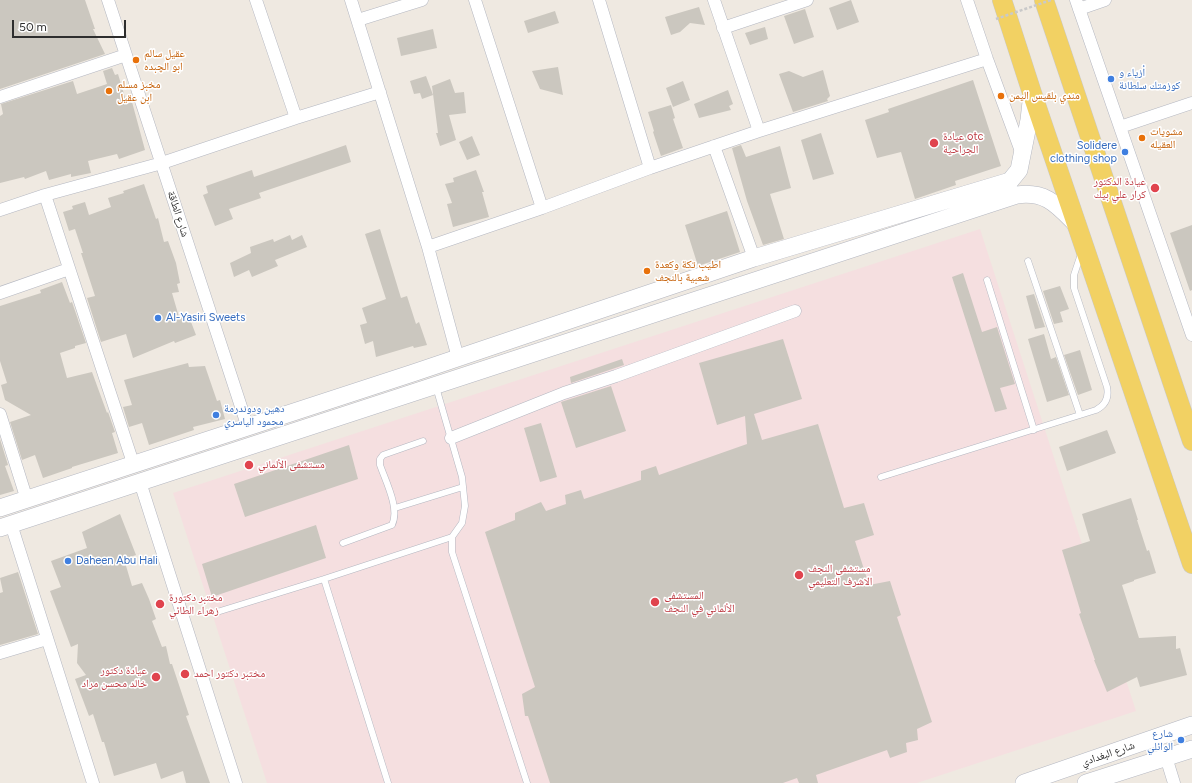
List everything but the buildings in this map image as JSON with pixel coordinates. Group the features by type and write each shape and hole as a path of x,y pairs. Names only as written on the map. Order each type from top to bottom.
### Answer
{"main road":[{"path":"1002,0 1076,224 1192,564"},
{"path":"1044,0 1192,441"}],"street":[{"name":"شارع الطاقة","path":"108,0 248,428"},
{"path":"256,0 296,118"},
{"path":"351,0 428,247 458,358"},
{"path":"358,20 422,0"},
{"path":"475,0 542,208"},
{"path":"599,0 650,168"},
{"path":"714,0 759,131"},
{"path":"723,28 807,0"},
{"path":"967,0 1022,155"},
{"path":"1105,0 1077,4 1192,336"},
{"path":"0,97 126,55"},
{"path":"428,247 714,146 987,59"},
{"path":"0,210 45,195 162,163 296,118 380,92"},
{"path":"0,508 134,466 754,258 1010,181 1019,170 1029,120 1032,92"},
{"path":"1120,127 1192,103"},
{"path":"714,146 754,258"},
{"path":"93,783 47,639 5,526 1017,195 1028,193 1038,194 1048,198 1076,224"},
{"path":"45,195 134,466"},
{"path":"933,204 937,211 937,221"},
{"path":"0,293 69,269"},
{"path":"451,438 564,393 616,376 795,311"},
{"path":"0,414 27,500"},
{"path":"140,482 236,783"},
{"path":"0,653 47,639"},
{"name":"شارع البغدادي","path":"1024,783 1192,725"},
{"name":"شارع البغدادي","path":"1086,783 1192,749"},
{"path":"1166,757 1174,783"}],"lane":[{"path":"881,476 1034,430 1100,408 1106,401 1108,391 1074,288 1074,275 1084,247"},
{"path":"1028,261 1080,415"},
{"path":"987,280 1034,430"},
{"path":"217,612 324,579 452,536 462,523 465,506 462,477 435,385"},
{"path":"343,543 392,525 395,519 395,508 380,465 380,459 383,455 423,441"},
{"path":"395,508 463,487"},
{"path":"452,536 452,552 527,783"},
{"path":"324,579 388,783"}],"path":[{"path":"996,19 1050,0"}],"shaded area":[{"name":"المستشفى الألماني في النجف","path":"980,229 1136,711 917,783 267,783 173,493"}],"place":[{"name":"عقيل سالم ابو الچبده","path":"136,60"},
{"name":"أزياء و كوزمتك سلطانة","path":"1111,79"},
{"name":"مخبز مسلم ابن عقيل","path":"109,91"},
{"name":"مندي بلقيس اليمن","path":"1001,96"},
{"name":"مشويات العقيله","path":"1142,138"},
{"name":"عيادة otc الجراحية","path":"934,143"},
{"name":"Solidere clothing shop","path":"1125,152"},
{"name":"عيادة الدكتور كرار علي بيك","path":"1155,188"},
{"name":"اطيب تكة وكعدة شعبية بالنجف","path":"647,271"},
{"name":"Al-Yasiri Sweets","path":"158,318"},
{"name":"دهين ودوندرمة محمود الياسري","path":"216,415"},
{"name":"مستشفى الألماني","path":"249,465"},
{"name":"Daheen Abu Hali","path":"68,561"},
{"name":"مستشفى النجف الاشرف التعليمي","path":"799,575"},
{"name":"المستشفى الألماني في النجف","path":"655,602"},
{"name":"مختبر دكتورة زهراء الطائي","path":"160,604"},
{"name":"مختبر دكتور احمد","path":"185,674"},
{"name":"عيادة دكتور خالد محسن مراد","path":"156,677"},
{"name":"شارع الوائلي","path":"1181,740"}]}
